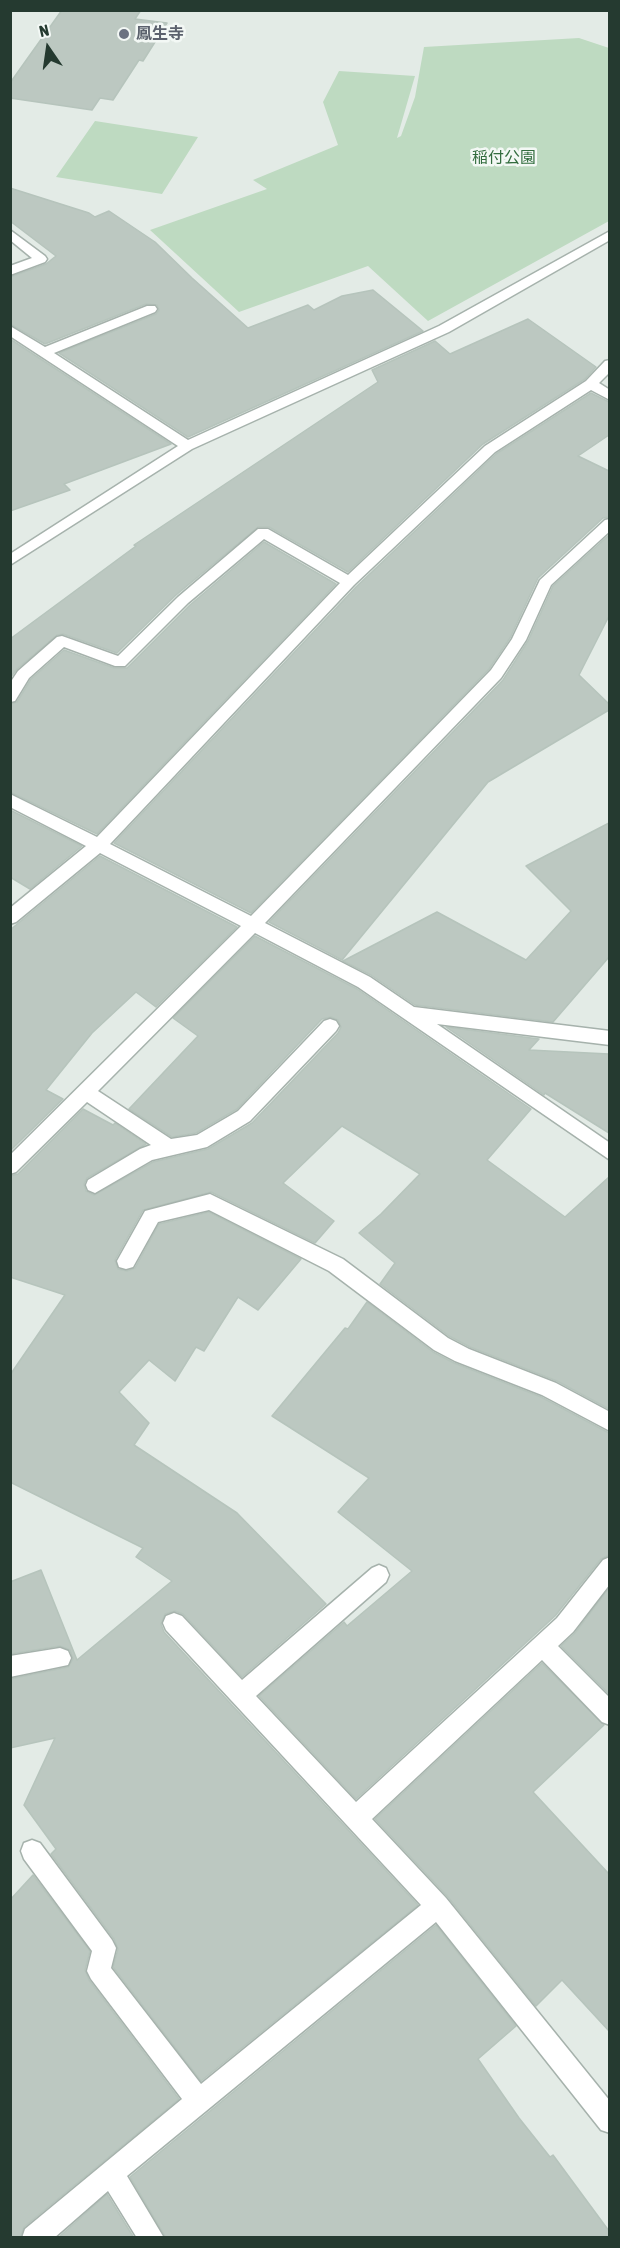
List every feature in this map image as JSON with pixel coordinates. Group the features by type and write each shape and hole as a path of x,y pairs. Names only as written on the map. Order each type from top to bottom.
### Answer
{"street":[{"path":"10,234 41,259 10,271"},
{"path":"10,561 187,446 444,329 609,235"},
{"path":"44,352 151,309"},
{"path":"10,330 187,446"},
{"path":"591,384 609,364"},
{"path":"10,918 99,845 349,582 490,449 591,384 609,377"},
{"path":"591,384 609,396"},
{"path":"10,1167 254,924 496,674 519,640 545,583 609,524"},
{"path":"10,697 23,675 62,641 120,662 183,600 263,532 349,582"},
{"path":"10,800 364,982 609,1153"},
{"path":"409,1013 609,1038"},
{"path":"95,1185 146,1154 168,1147 201,1142 244,1116 330,1026"},
{"path":"86,1092 168,1147"},
{"path":"126,1261 152,1216 210,1202 336,1265 441,1344 462,1355 549,1389 609,1422"},
{"path":"356,1818 566,1625 609,1567"},
{"path":"241,1695 379,1575"},
{"path":"174,1623 438,1906 609,2121"},
{"path":"543,1646 609,1714"},
{"path":"10,1667 60,1658"},
{"path":"32,1851 104,1948 99,1971 199,2101"},
{"path":"34,2238 438,1906"},
{"path":"111,2173 152,2238"}],"green space":[{"name":"稲付公園","path":"579,38 609,48 609,221 428,321 368,266 239,312 150,230 267,189 253,180 338,145 323,102 339,71 415,76 397,138 401,136 415,97 424,47"},
{"path":"95,121 198,137 162,194 56,177"}],"building":[{"path":"62,10 141,10 135,19 167,23 143,61 139,60 113,100 100,98 92,110 10,98 10,83"},
{"path":"10,188 89,213 95,217 109,211 155,242 248,328 308,305 314,310 342,296 373,290 423,331 188,437 59,353 156,314 159,310 157,305 146,304 45,344 10,324 10,277 46,264 56,256 10,221"},
{"path":"528,319 596,367 585,379 483,444 348,572 269,527 258,527 176,595 117,653 63,634 57,635 17,669 10,678 10,639 136,546 134,545 378,382 372,370 435,341 450,354"},
{"path":"10,339 171,444 64,484 70,490 10,511"},
{"path":"591,393 609,402 609,435 578,456 609,471 609,517 603,518 538,578 510,638 489,669 251,913 114,843 356,587 496,454"},
{"path":"609,535 609,616 579,675 609,704 609,710 488,782 342,960 269,922 503,680 528,641 553,586"},
{"path":"264,542 336,584 97,834 10,792 10,704 17,702 31,679 64,650 114,668 127,668 190,605"},
{"path":"10,810 82,846 30,889 10,877"},
{"path":"609,823 609,957 553,1022 415,1005 371,975 343,961 437,912 526,960 571,911 526,866"},
{"path":"100,856 237,927 156,1007 136,992 92,1033 46,1090 63,1099 10,1151 10,930"},
{"path":"255,936 357,989 531,1109 487,1160 565,1217 609,1177 609,1409 557,1381 470,1347 449,1336 380,1284 395,1263 359,1233 420,1174 342,1126 283,1183 334,1221 315,1243 211,1192 143,1210 115,1260 118,1269 127,1271 135,1268 159,1224 209,1212 301,1259 258,1310 238,1297 204,1351 196,1347 175,1381 149,1360 119,1392 149,1423 134,1445 237,1513 326,1604 242,1677 183,1614 175,1611 165,1614 161,1624 164,1632 418,1905 201,2081 113,1967 118,1949 114,1939 51,1854 56,1849 24,1805 55,1738 10,1748 10,1679 68,1667 73,1659 70,1650 60,1646 10,1654 10,1582 41,1570 77,1660 172,1581 136,1557 143,1548 10,1482 10,1375 65,1295 10,1277 10,1176 18,1174 83,1109 113,1125 115,1123 146,1144 87,1178 84,1184 86,1191 94,1195 153,1162 208,1149 252,1123 338,1033 341,1027 338,1020 331,1017 322,1019 237,1109 196,1133 172,1137 129,1109 198,1036 173,1018"},
{"path":"446,1027 539,1039 529,1050 609,1054 609,1133 545,1093 544,1095"},
{"path":"367,1302 433,1352 454,1363 541,1397 609,1433 609,1555 601,1559 555,1616 356,1799 259,1696 344,1622 347,1626 412,1571 338,1512 369,1478 272,1416 345,1328 348,1329"},
{"path":"609,1588 609,1694 561,1646 575,1633"},
{"path":"542,1663 604,1725 533,1792 609,1874 609,2031 562,1980 536,2006 448,1897 375,1819"},
{"path":"33,1875 90,1951 85,1970 89,1980 179,2099 24,2227 20,2238 10,2238 10,1900"},
{"path":"436,1925 516,2026 478,2059 519,2118 550,2157 553,2155 609,2231 609,2238 166,2238 130,2177"},
{"path":"107,2194 134,2238 58,2238"}],"place":[{"name":"鳳生寺","path":"124,34"}]}
